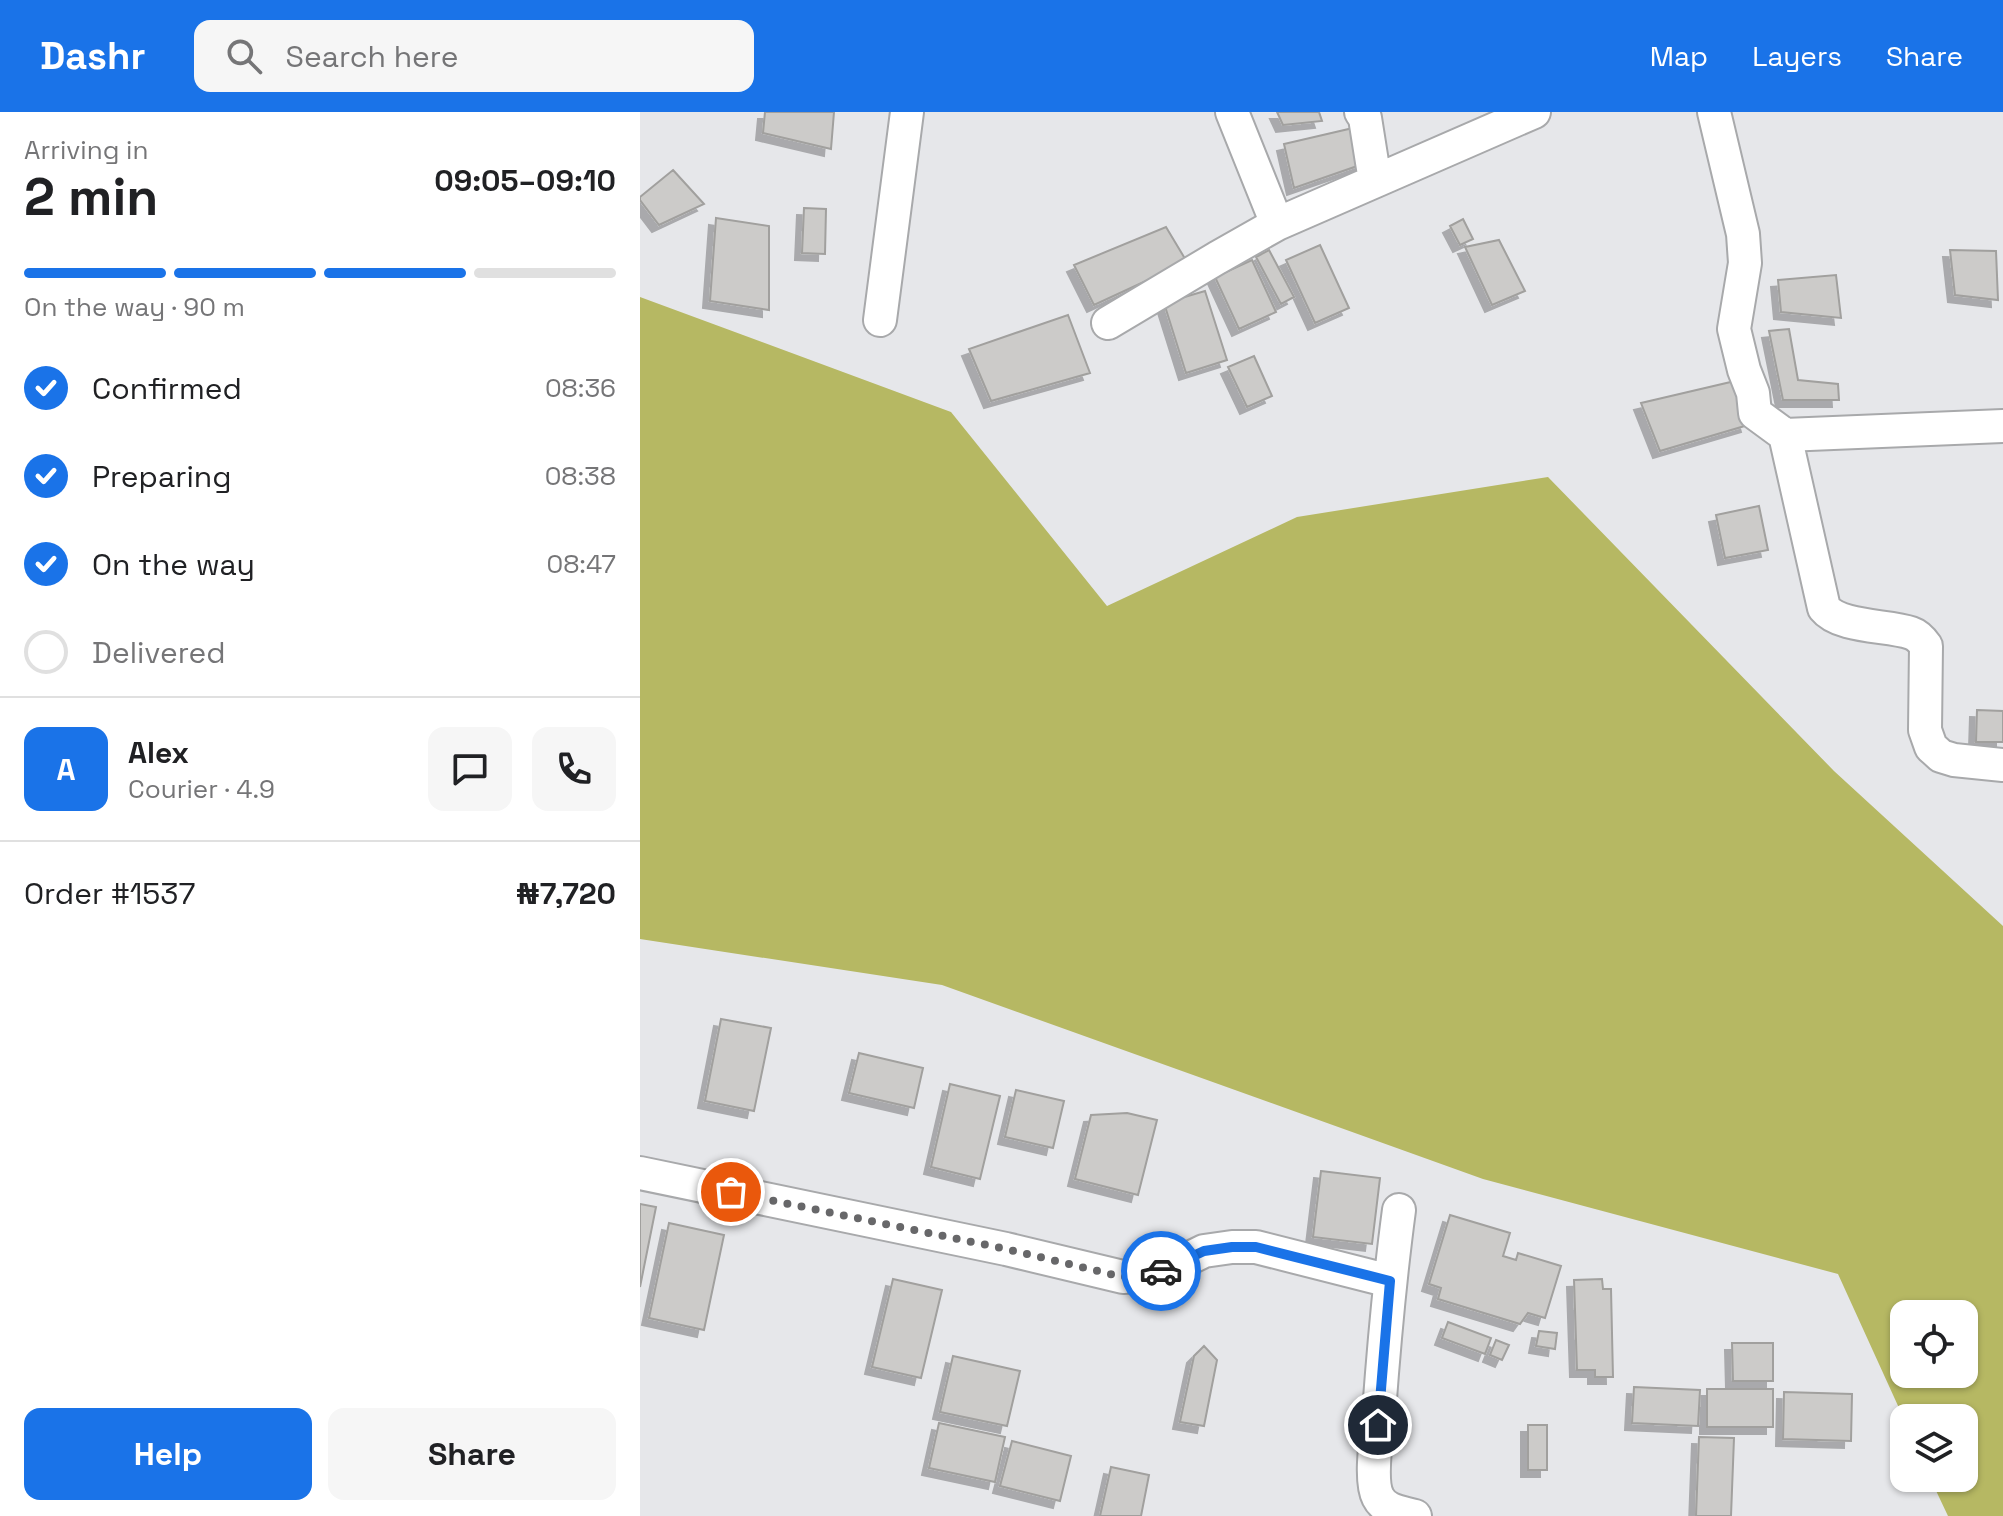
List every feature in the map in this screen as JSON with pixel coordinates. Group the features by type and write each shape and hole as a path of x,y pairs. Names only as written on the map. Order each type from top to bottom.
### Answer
{"street":[{"path":"880,320 907,112"},
{"path":"1232,112 1277,224"},
{"path":"1361,112 1365,118 1375,181"},
{"path":"1108,323 1277,224 1534,112"},
{"path":"1714,112 1743,234 1745,263 1734,329 1753,393 1755,413 1785,435 2003,426"},
{"path":"1785,435 1824,608 1836,617 1874,628 1912,633 1920,639 1926,646 1925,730 1931,747 1941,756 1954,760 2003,765"},
{"path":"640,1173 1006,1249 1123,1277 1155,1275 1204,1251 1256,1247 1390,1281"},
{"path":"1393,1513 1379,1501 1375,1479 1390,1281 1399,1210"}],"shaded area":[{"path":"640,297 951,412 1107,606 1297,517 1548,477 1834,771 2003,926 2003,1516 1948,1516 1937,1492 1978,1492 1978,1404 1897,1404 1838,1274 1483,1179 942,985 640,939"}],"building":[{"path":"765,112 834,112 831,149 763,133"},
{"path":"1277,112 1319,112 1322,121 1283,125"},
{"path":"1353,128 1363,164 1294,188 1284,144"},
{"path":"673,170 704,204 659,225 640,197"},
{"path":"804,208 826,209 825,254 802,253"},
{"path":"716,218 769,226 769,310 710,301"},
{"path":"1463,219 1473,239 1460,245 1450,226"},
{"path":"1166,227 1187,262 1094,305 1074,265"},
{"path":"1499,240 1525,291 1492,305 1465,247"},
{"path":"1320,245 1349,308 1315,323 1286,260"},
{"path":"1269,250 1294,297 1281,304 1256,257"},
{"path":"1950,250 1996,251 1998,300 1955,295"},
{"path":"1252,260 1276,312 1239,329 1215,277"},
{"path":"1836,275 1841,318 1781,312 1778,280"},
{"path":"1205,291 1227,360 1186,373 1164,303"},
{"path":"1068,315 1090,373 991,401 969,349"},
{"path":"1789,329 1798,380 1838,384 1839,400 1783,400 1769,331"},
{"path":"1254,356 1272,396 1247,407 1228,367"},
{"path":"1735,381 1748,425 1660,451 1641,403"},
{"path":"1759,506 1768,550 1725,558 1716,515"},
{"path":"1977,710 2003,711 2003,742 1976,742"},
{"path":"721,1019 771,1028 754,1111 705,1101"},
{"path":"859,1053 923,1068 914,1108 849,1093"},
{"path":"950,1084 1000,1096 980,1179 931,1167"},
{"path":"1016,1090 1064,1101 1053,1148 1005,1137"},
{"path":"1127,1113 1157,1120 1138,1195 1075,1179 1091,1115"},
{"path":"1321,1171 1380,1178 1372,1244 1313,1237"},
{"path":"640,1204 656,1207 640,1287"},
{"path":"1450,1215 1510,1233 1503,1256 1516,1260 1518,1253 1561,1266 1545,1318 1528,1313 1520,1324 1438,1299 1441,1288 1429,1284"},
{"path":"669,1223 724,1235 704,1330 649,1318"},
{"path":"893,1279 942,1290 921,1378 872,1367"},
{"path":"1602,1279 1603,1289 1611,1289 1613,1377 1595,1377 1595,1370 1577,1370 1574,1280"},
{"path":"1448,1322 1491,1338 1485,1354 1442,1338"},
{"path":"1539,1331 1557,1333 1555,1349 1536,1346"},
{"path":"1496,1340 1509,1345 1502,1360 1490,1355"},
{"path":"1732,1343 1773,1343 1773,1381 1733,1381"},
{"path":"1204,1346 1217,1360 1204,1426 1180,1422 1194,1356"},
{"path":"953,1356 1020,1371 1007,1426 940,1412"},
{"path":"1634,1387 1700,1390 1698,1426 1632,1423"},
{"path":"1707,1389 1773,1389 1773,1427 1707,1427"},
{"path":"1784,1392 1852,1394 1851,1441 1783,1439"},
{"path":"939,1423 1005,1437 995,1482 929,1468"},
{"path":"1528,1425 1547,1425 1547,1470 1528,1470"},
{"path":"1699,1437 1734,1438 1731,1516 1696,1516"},
{"path":"1012,1441 1071,1456 1060,1501 1000,1486"},
{"path":"1111,1467 1149,1475 1141,1516 1100,1516"}],"way so far":[{"path":"731,1192 1006,1249 1123,1277 1155,1275 1161,1271"}],"route":[{"path":"1161,1271 1204,1251 1256,1247 1390,1281 1378,1425"}]}
